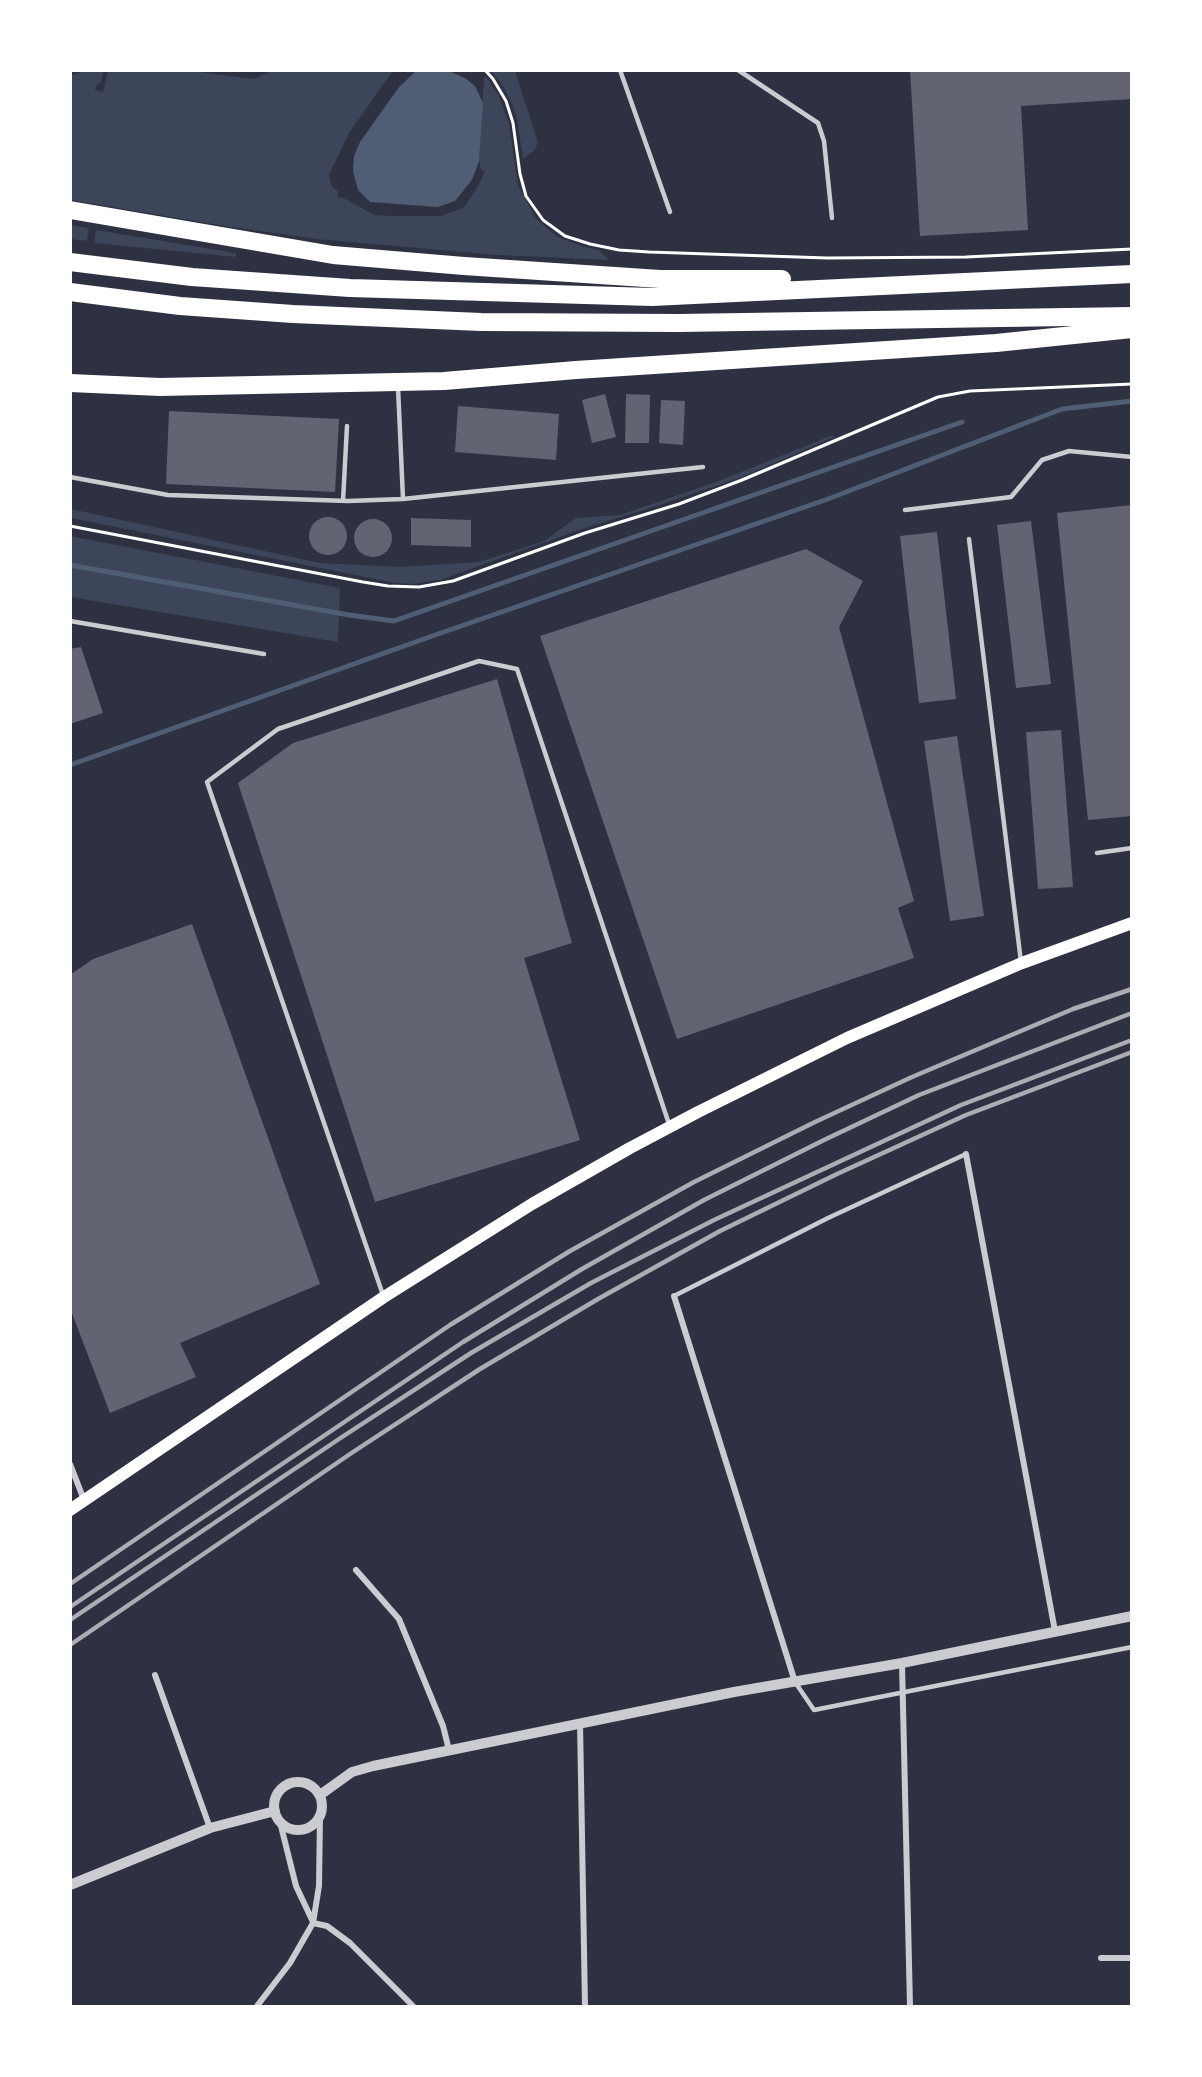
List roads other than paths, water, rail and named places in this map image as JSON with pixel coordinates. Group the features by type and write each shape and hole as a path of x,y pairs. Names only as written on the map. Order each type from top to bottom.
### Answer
{"highway":[{"path":"70,210 333,255 464,266 660,279 1008,279"},
{"path":"70,262 192,277 350,288 652,297 1131,274"},
{"path":"70,292 180,306 282,313 481,321 702,323 1131,316"},
{"path":"70,383 160,387 444,381 576,370 996,343 1131,329"}],"main road":[{"path":"70,1510 384,1298 532,1204 670,1127 837,1043 1022,963 1131,923"}],"street":[{"path":"966,1154 1055,1631"},
{"path":"674,1296 795,1682"},
{"path":"70,1464 84,1501"},
{"path":"356,1570 399,1619 441,1723 449,1750"},
{"path":"320,1795 352,1772 373,1766 580,1722 902,1663 1131,1616"},
{"path":"902,1663 910,2007"},
{"path":"155,1675 210,1828"},
{"path":"580,1722 585,2007"},
{"path":"280,1822 287,1827 303,1830 316,1822 323,1809 320,1795 315,1788 308,1783 292,1782 284,1785 278,1791 275,1799 275,1812 280,1822 296,1886 313,1923"},
{"path":"70,1885 210,1828 275,1812"},
{"path":"257,2007 290,1963 313,1923 319,1886 320,1816"},
{"path":"313,1923 327,1926 344,1937 413,2007"},
{"path":"1101,1958 1131,1958"}],"lane":[{"path":"620,70 670,212"},
{"path":"738,70 818,123 824,141 832,218"},
{"path":"398,382 403,499"},
{"path":"343,501 347,426"},
{"path":"905,510 1011,497 1042,460 1069,451 1131,457"},
{"path":"70,477 168,495 343,501 403,499 703,467"},
{"path":"969,539 1022,963"},
{"path":"70,621 264,654"},
{"path":"384,1298 207,782 279,729 479,661 517,669 670,1127"},
{"path":"1097,853 1131,848"},
{"path":"674,1296 828,1218 966,1154"},
{"path":"795,1682 814,1710 1131,1647"}],"waterway":[{"path":"70,765 828,499 1062,409 1132,401"},
{"path":"70,565 394,621 962,422"}],"railway":[{"path":"70,1584 450,1325 570,1251 694,1182 815,1122 912,1077 1073,1009 1132,989"},
{"path":"70,1607 463,1342 582,1269 704,1200 919,1095 1132,1013"},
{"path":"70,1620 471,1353 591,1283 714,1220 961,1105 1132,1040"},
{"path":"70,1645 353,1452 480,1369 598,1299 720,1231 837,1174 966,1115 1132,1052"}]}
